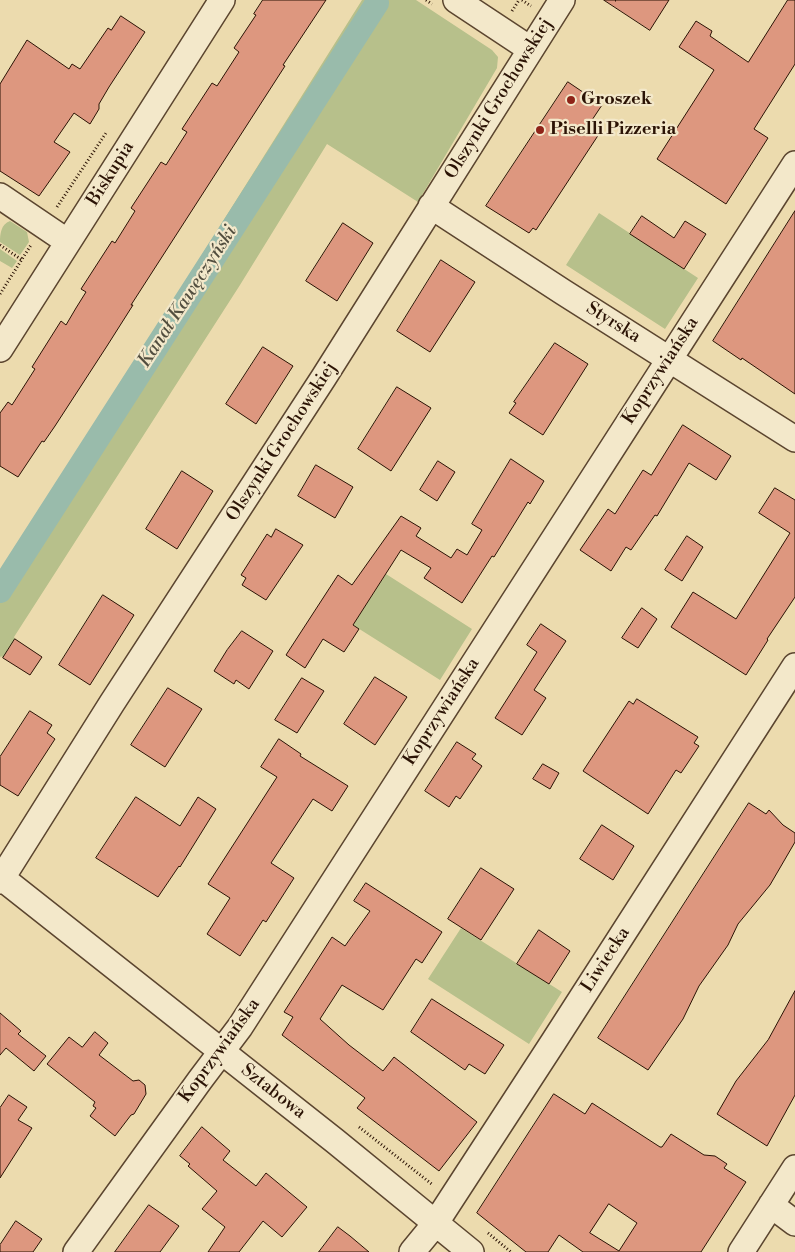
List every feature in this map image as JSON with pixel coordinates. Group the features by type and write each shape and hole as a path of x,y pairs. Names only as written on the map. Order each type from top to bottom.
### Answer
{"street":[{"name":"Biskupia","path":"0,349 222,0"},
{"path":"456,0 530,49"},
{"name":"Olszynki Grochowskiej","path":"1,880 112,703 324,377 562,0"},
{"name":"Koprzywiańska","path":"76,1252 240,1027 795,164"},
{"path":"0,196 68,242"},
{"name":"Styrska","path":"431,206 795,439"},
{"name":"Liwiecka","path":"412,1252 435,1224 795,666"},
{"name":"Sztabowa","path":"1,880 335,1140 471,1252"},
{"path":"741,1252 795,1168"},
{"path":"771,1205 795,1222"}],"path":[{"path":"0,294 32,244"},
{"path":"0,245 22,260"}],"green space":[{"path":"362,0 416,0 492,50 498,57 497,68 418,202 327,144 240,285 14,637 15,639 3,658 1,656 0,658 0,576"},
{"path":"599,213 698,278 665,329 566,265"},
{"path":"10,221 27,232 29,242 20,255 0,242 3,227"},
{"path":"0,249 17,261 12,268 0,261"},
{"path":"386,574 472,629 440,680 353,625"},
{"path":"461,928 562,992 529,1044 428,979"}],"building":[{"path":"263,0 326,0 131,305 133,305 107,346 55,426 44,442 42,441 18,477 0,466 0,413 8,402 12,405 35,369 32,367 61,321 66,325 86,292 81,289 112,241 115,243 135,211 131,208 161,162 166,165 187,132 182,129 212,83 217,86 239,52 234,48 256,15 254,14"},
{"path":"604,0 669,0 650,30"},
{"path":"788,0 795,0 795,64 754,129 768,138 726,204 657,159 714,70 679,47 696,21 712,31 710,36 748,62"},
{"path":"121,16 145,32 109,87 90,124 74,113 54,142 70,152 39,196 0,171 0,84 27,40 69,69 72,64 80,69 108,28 111,30"},
{"path":"568,82 602,105 588,126 599,134 536,230 533,228 529,233 486,206"},
{"path":"795,211 795,394 713,341"},
{"path":"642,216 674,238 685,221 706,234 684,269 630,234"},
{"path":"343,223 373,243 337,301 306,281"},
{"path":"441,260 475,282 430,352 397,331"},
{"path":"555,343 588,364 543,435 509,413 516,403 514,402"},
{"path":"263,347 293,366 256,424 226,404"},
{"path":"397,387 431,408 391,471 358,449"},
{"path":"683,425 731,456 716,480 689,463 657,516 655,515 631,550 626,547 611,571 580,550 608,509 615,514 643,470 651,475"},
{"path":"511,459 544,481 530,504 528,502 494,557 492,556 462,603 424,578 431,568 401,550 353,625 359,629 344,652 323,639 305,668 286,655 338,575 352,585 401,516 421,528 416,536 451,558 457,549 467,555 482,530 472,524"},
{"path":"438,461 455,472 437,501 420,490"},
{"path":"316,465 353,487 335,518 298,496"},
{"path":"182,471 213,491 177,549 146,529"},
{"path":"775,488 795,500 795,597 746,675 671,627 693,592 736,619 790,533 759,513"},
{"path":"276,529 303,545 266,600 242,585 246,578 241,575 267,534 271,537"},
{"path":"687,536 703,547 682,581 665,570"},
{"path":"103,595 134,615 90,685 59,665"},
{"path":"642,608 657,619 638,648 622,638"},
{"path":"541,624 566,641 534,690 546,698 522,735 495,718 537,652 527,645"},
{"path":"242,631 273,651 249,689 236,680 234,684 214,671"},
{"path":"15,639 42,657 30,675 3,658"},
{"path":"375,677 407,697 375,745 344,724"},
{"path":"302,678 324,691 297,733 275,720"},
{"path":"168,688 202,709 165,767 131,745"},
{"path":"637,699 698,737 694,743 699,746 681,773 676,770 648,814 583,771 629,701 633,704"},
{"path":"30,711 52,725 47,733 55,739 18,796 0,785 0,757"},
{"path":"279,739 301,754 300,756 348,786 332,811 313,799 271,863 294,878 266,922 263,920 240,956 207,934 230,898 208,884 277,777 261,767"},
{"path":"457,742 476,754 472,759 482,766 460,799 456,796 449,807 425,791"},
{"path":"543,764 559,773 550,789 533,779"},
{"path":"136,797 180,826 198,797 216,809 180,867 158,897 96,858"},
{"path":"749,803 766,814 769,810 783,825 795,833 795,842 770,885 738,924 728,945 699,986 683,1019 648,1070 598,1038"},
{"path":"602,825 634,846 613,880 580,859"},
{"path":"481,868 514,889 481,940 448,919"},
{"path":"366,883 442,932 422,963 416,959 383,1010 342,985 320,1019 349,1045 383,1071 394,1057 477,1122 439,1171 357,1108 365,1098 282,1035 293,1017 284,1012 332,937 345,946 370,911 354,901"},
{"path":"539,930 570,951 549,984 517,964"},
{"path":"795,991 795,1095 767,1146 717,1114 736,1081 768,1040"},
{"path":"432,999 504,1045 485,1074 469,1064 465,1070 411,1032"},
{"path":"0,1013 21,1031 18,1034 46,1056 34,1071 6,1048 0,1055"},
{"path":"95,1032 108,1043 99,1055 133,1081 139,1080 145,1085 146,1094 134,1114 131,1115 115,1136 90,1116 96,1108 93,1106 95,1102 47,1064 69,1037 82,1047"},
{"path":"554,1094 585,1114 592,1103 660,1147 662,1147 671,1134 704,1155 715,1156 727,1164 724,1168 746,1182 701,1252 583,1252 559,1235 548,1252 526,1252 477,1213","holes":["609,1204 637,1223 619,1251 590,1233"]},
{"path":"9,1095 27,1107 18,1120 32,1128 0,1178 0,1108"},
{"path":"202,1127 230,1151 223,1160 256,1186 266,1173 307,1207 282,1237 263,1221 239,1252 208,1252 225,1227 202,1209 217,1191 188,1166 190,1164 180,1156"},
{"path":"149,1205 179,1226 160,1252 115,1252"},
{"path":"16,1221 42,1239 33,1252 0,1252 0,1245"},
{"path":"338,1227 350,1236 369,1252 319,1252"}],"waterway":[{"name":"Kanał Kawęczyński","path":"0,591 377,3"}],"place":[{"name":"Groszek","path":"571,100"},
{"name":"Piselli Pizzeria","path":"540,130"}]}
